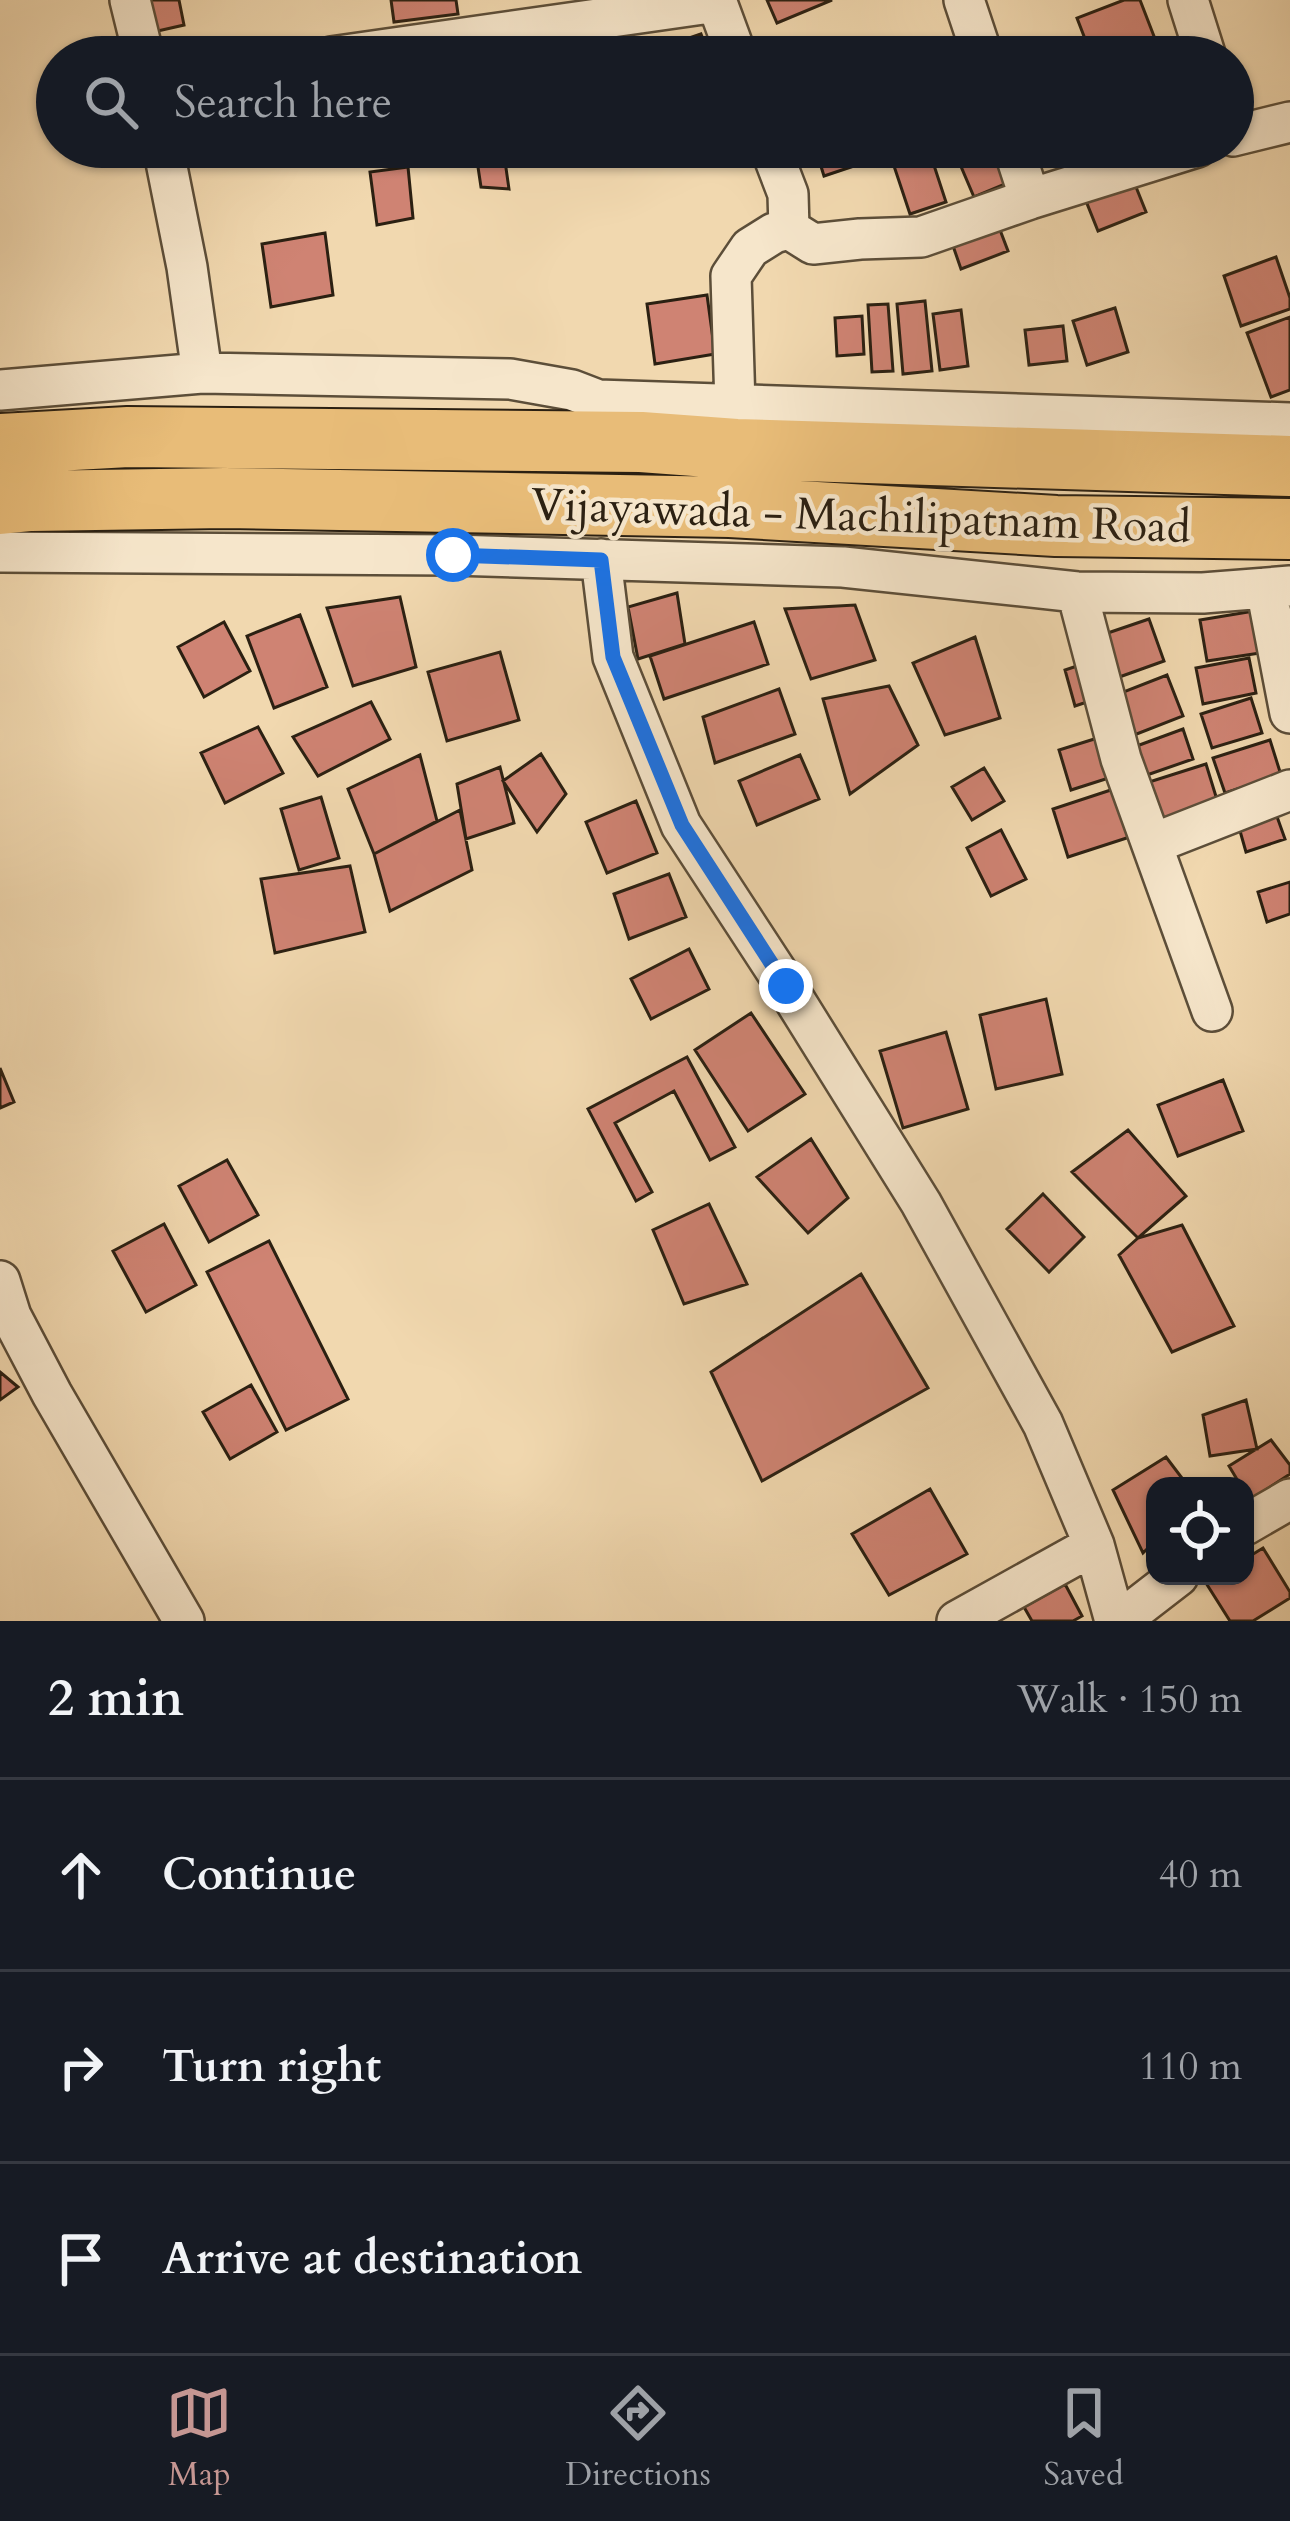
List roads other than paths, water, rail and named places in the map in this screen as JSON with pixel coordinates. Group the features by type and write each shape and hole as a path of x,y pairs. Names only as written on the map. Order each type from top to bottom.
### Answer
{"highway":[{"name":"Vijayawada - Machilipatnam Road","path":"0,444 128,437 640,442 1290,466"},
{"name":"Vijayawada - Machilipatnam Road","path":"0,504 225,498 730,507 1056,526 1290,530"}],"street":[{"path":"130,0 139,36"},
{"path":"964,0 976,36"},
{"path":"1188,0 1199,36"},
{"path":"412,36 486,17 716,1 729,36"},
{"path":"1254,131 1290,122"},
{"path":"168,168 202,373"},
{"path":"778,168 788,194 789,229"},
{"path":"1020,168 1030,199"},
{"path":"734,405 730,276 750,248 774,232 789,229 813,244 921,237 1130,168"},
{"path":"0,390 202,373 510,379 572,389 598,400 1290,423"},
{"path":"0,552 453,555 843,567 1078,592 1203,593 1278,587 1289,706"},
{"path":"601,560 613,657 682,825 920,1203 1043,1424 1094,1545 1117,1621 1166,1585"},
{"path":"1078,592 1121,759 1212,1012"},
{"path":"1152,844 1290,790"},
{"path":"0,1281 11,1316 52,1394 184,1621"},
{"path":"1254,1520 1290,1499"},
{"path":"957,1621 1094,1545"}]}
